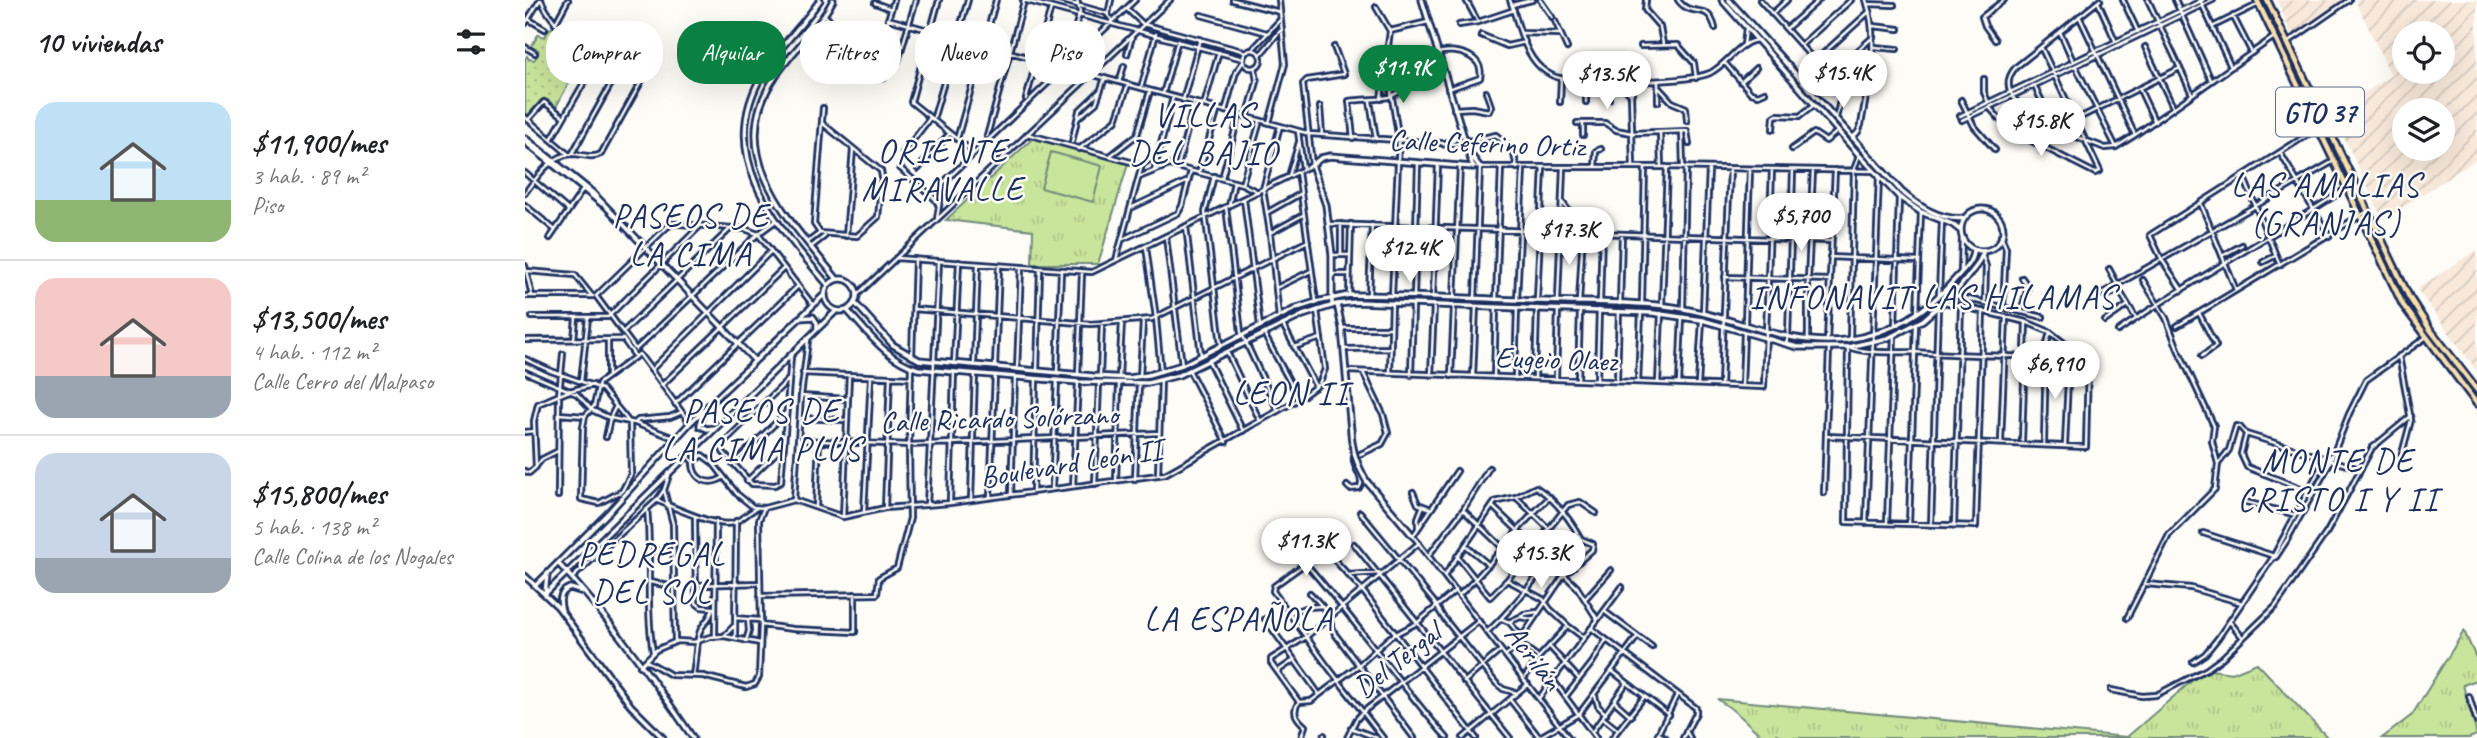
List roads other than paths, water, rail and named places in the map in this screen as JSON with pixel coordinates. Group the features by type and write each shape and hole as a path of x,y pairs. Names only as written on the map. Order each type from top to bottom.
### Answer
{"main road":[{"name":"GTO 37","path":"2267,0 2415,307 2477,390"},
{"name":"GTO 37","path":"2258,2 2399,298 2425,338 2477,404"}],"street":[{"path":"525,24 540,0 553,21"},
{"path":"557,21 568,0"},
{"path":"786,43 820,0"},
{"path":"786,63 833,0"},
{"path":"894,0 888,19 915,27"},
{"path":"901,50 916,0"},
{"path":"933,21 939,0"},
{"path":"961,21 968,0"},
{"path":"990,21 996,0"},
{"path":"1011,49 1024,0 1042,2 1051,8 1219,52 1243,61 1247,67 1255,68 1260,64 1260,55 1282,29"},
{"path":"1059,0 1108,14"},
{"path":"1077,0 1077,21"},
{"path":"1111,0 1108,14 1111,23"},
{"path":"1105,28 1135,0"},
{"path":"1105,59 1170,0"},
{"path":"1233,0 1280,12"},
{"path":"1269,123 1285,64 1279,0"},
{"path":"1422,0 1473,167"},
{"path":"1466,0 1478,22"},
{"path":"1532,0 1511,2 1525,42 1538,65 1550,75 1561,79 1617,81 1696,78 1713,72 1750,41 1758,40"},
{"path":"1539,0 1552,17"},
{"path":"1646,0 1645,10 1660,27 1663,44"},
{"path":"1678,0 1686,9 1708,12 1712,16 1715,29"},
{"path":"1722,0 1908,197 1936,213 1951,218 1965,218"},
{"path":"1729,0 1814,104 1899,197 1961,233 1973,250 1983,253"},
{"path":"1761,0 1829,77 1844,84 1868,85"},
{"path":"1772,13 1787,0"},
{"path":"1787,29 1819,0"},
{"path":"1801,45 1851,0"},
{"path":"1995,40 1982,18 2004,0"},
{"path":"2123,0 2139,33"},
{"path":"2148,0 2192,94"},
{"path":"2175,0 2212,80"},
{"path":"1967,115 1989,107 2202,2 2213,0"},
{"path":"2287,43 2349,0"},
{"path":"2117,44 2099,1 2013,69 2009,77 2011,94 2024,110 2055,126 2105,148 2116,147 2275,37"},
{"path":"1852,138 1860,128 1874,47 1873,26 1867,2 1894,5"},
{"path":"2202,2 2231,67"},
{"path":"2212,27 2258,2"},
{"path":"875,3 891,9"},
{"path":"1376,7 1388,23 1390,31 1381,99"},
{"path":"1047,21 1051,8"},
{"path":"1127,9 1143,24 1246,52 1252,50 1280,20"},
{"path":"1459,25 1478,22 1514,10"},
{"path":"1815,61 1870,11"},
{"path":"824,15 830,21"},
{"path":"1201,15 1267,33"},
{"path":"2079,16 2135,135"},
{"path":"2233,16 2252,53"},
{"path":"528,19 545,29"},
{"path":"1555,21 1567,48"},
{"path":"1390,31 1428,22"},
{"path":"1873,26 1899,29"},
{"path":"1744,46 1747,27"},
{"path":"2060,32 2116,147"},
{"path":"1522,33 1560,34"},
{"path":"1127,54 1133,34"},
{"path":"1141,88 1156,34"},
{"path":"1481,35 1507,46 1525,42"},
{"path":"1829,77 1874,36"},
{"path":"1183,100 1200,39"},
{"path":"1163,94 1178,40"},
{"path":"1641,46 1673,43 1680,47 1694,63 1696,78"},
{"path":"525,47 534,53"},
{"path":"1334,47 1336,57 1345,71 1342,75 1304,82 1312,165 1324,196 1329,224 1332,255 1331,298 1342,328 1345,349 1352,449 1357,466 1367,482 1413,536 1457,471"},
{"path":"1874,47 1898,49"},
{"path":"1989,107 2016,133 2095,173 2100,171 2041,47"},
{"path":"2145,47 2173,107"},
{"path":"1252,50 1260,55"},
{"path":"1438,53 1453,51 1474,58 1481,71 1478,79 1448,89"},
{"path":"1204,106 1219,52"},
{"path":"1225,111 1236,72 1246,52"},
{"path":"1725,63 1753,94 1760,95 1765,92"},
{"path":"1119,82 1124,66"},
{"path":"1247,117 1257,82 1255,68"},
{"path":"1741,82 1756,68"},
{"path":"2077,119 2180,68"},
{"path":"1961,118 1988,102 2034,85 2054,73"},
{"path":"1353,138 1349,101 1392,98 1414,75"},
{"path":"1105,78 1310,134 1444,144 1466,143 1496,135 1513,150 1517,168"},
{"path":"1560,102 1561,79"},
{"path":"1984,79 1984,92 1988,102"},
{"path":"1586,80 1586,102"},
{"path":"1609,80 1609,99"},
{"path":"1633,166 1631,95 1638,80"},
{"path":"1658,80 1658,102"},
{"path":"1617,81 1631,95"},
{"path":"552,138 583,84"},
{"path":"570,154 611,84"},
{"path":"525,193 553,162 570,154 598,156 606,147 640,84"},
{"path":"760,84 751,100 746,127 746,152 756,188 777,220 828,285"},
{"path":"772,84 761,104 757,128 762,172 771,193 811,247 837,279 849,281 855,287 855,303 847,310 836,310 827,303 825,295 828,285 837,279"},
{"path":"916,84 911,102 973,152"},
{"path":"903,153 932,119 942,84"},
{"path":"957,139 972,84"},
{"path":"986,139 1001,84"},
{"path":"1025,102 1030,84"},
{"path":"937,219 943,183 1045,84"},
{"path":"857,295 1079,84"},
{"path":"1077,119 1095,104 1103,84"},
{"path":"1835,119 1844,84"},
{"path":"1078,149 1116,120 1128,85"},
{"path":"2034,85 2055,126"},
{"path":"1658,86 1672,102 1686,108 1687,121"},
{"path":"2139,88 2155,122"},
{"path":"1392,296 1399,141 1391,90 1403,89"},
{"path":"1072,142 1082,107 1100,91"},
{"path":"1110,157 1137,135 1150,91"},
{"path":"1454,109 1489,111 1486,92"},
{"path":"1154,171 1173,97"},
{"path":"1961,100 1967,115 1995,150"},
{"path":"1370,101 1376,139"},
{"path":"564,117 544,102 527,118 570,154"},
{"path":"1178,166 1194,103"},
{"path":"1773,129 1774,117 1777,115 1800,116 1814,104"},
{"path":"1320,107 1322,135"},
{"path":"820,233 814,224 823,108"},
{"path":"1199,173 1218,109"},
{"path":"1222,178 1239,115"},
{"path":"1242,184 1260,121"},
{"path":"1577,123 1605,123 1616,130 1632,133 1685,131"},
{"path":"1583,123 1583,135"},
{"path":"807,242 820,233 846,236 860,234 878,217 880,206 882,174 822,124"},
{"path":"1279,317 1268,212 1263,189 1280,126"},
{"path":"1444,144 1454,140 1460,127"},
{"path":"2182,290 2162,260 2150,235 2244,178 2318,128"},
{"path":"1298,131 1303,169"},
{"path":"1685,131 1689,144"},
{"path":"1683,308 1685,131"},
{"path":"1792,149 1814,133 1826,141 1839,131"},
{"path":"1660,133 1661,167"},
{"path":"918,169 949,134"},
{"path":"1027,134 1142,165"},
{"path":"525,140 604,205 755,360"},
{"path":"1289,176 1299,142"},
{"path":"846,236 853,148"},
{"path":"1595,167 1596,150 1601,149"},
{"path":"746,152 758,151"},
{"path":"1469,152 1480,167 1475,299"},
{"path":"2280,153 2329,236"},
{"path":"1116,261 1142,165 1158,154"},
{"path":"1850,339 1854,170 1859,155"},
{"name":"Calle Ceferino Ortiz","path":"896,258 1082,273 1095,271 1312,165 1325,156 1473,167 1633,166 1854,170 1877,174"},
{"path":"2094,298 2334,161"},
{"path":"1414,297 1418,164"},
{"path":"1139,177 1165,165 1178,166 1242,184 1258,192"},
{"path":"1433,298 1438,165"},
{"path":"1454,298 1460,166"},
{"path":"1496,300 1501,167"},
{"path":"1517,300 1523,167"},
{"path":"1537,301 1542,167"},
{"path":"1558,302 1563,167"},
{"path":"1642,304 1645,167"},
{"path":"1662,305 1667,167"},
{"path":"900,168 930,194 939,206"},
{"path":"1703,312 1709,168"},
{"path":"1721,385 1730,169"},
{"path":"1745,323 1750,169"},
{"path":"1767,339 1772,169"},
{"path":"1123,239 1178,213 1191,170"},
{"path":"1786,344 1793,170"},
{"path":"1808,340 1813,170"},
{"path":"1828,341 1835,170"},
{"path":"1298,172 1316,302"},
{"path":"525,173 568,210"},
{"path":"1865,523 1877,174"},
{"path":"1214,176 1205,217 1221,345"},
{"path":"2244,178 2280,265"},
{"path":"1131,208 1189,181"},
{"path":"1234,182 1227,207 1233,279 1242,335 1278,411"},
{"path":"550,238 584,188"},
{"path":"2118,331 2347,188"},
{"path":"1268,212 1300,194"},
{"path":"1895,326 1899,197"},
{"path":"1244,199 1260,326"},
{"path":"1562,202 1583,232 1579,302"},
{"path":"2201,204 2236,290"},
{"path":"525,205 555,230"},
{"path":"847,310 887,353 911,367 1036,379 1139,384 1189,370 1282,323 1317,309 1356,302 1661,313 1723,325 1786,344 1829,348 1873,342 1916,324 1952,295 1983,253 1995,246 2001,236 2002,225 1991,212 1974,211 1965,218 1961,233 1961,272"},
{"path":"2177,326 2368,211"},
{"path":"1917,314 1921,212"},
{"path":"1270,233 1303,215"},
{"path":"636,349 758,234 777,220"},
{"path":"1939,296 1942,221"},
{"path":"525,296 594,296 672,224 750,230 758,234 813,305"},
{"path":"1329,224 1831,241"},
{"path":"1341,224 1341,255"},
{"path":"1349,295 1351,225"},
{"path":"1369,295 1373,225"},
{"path":"532,317 606,318 700,226"},
{"path":"1186,226 1201,355"},
{"path":"622,332 731,228"},
{"path":"1600,303 1602,233"},
{"path":"811,247 826,234"},
{"path":"1620,304 1622,234"},
{"path":"2001,236 2006,248 2003,307"},
{"path":"1166,237 1182,365"},
{"path":"913,309 1059,322 1143,321 1176,309 1308,241"},
{"path":"2222,256 2242,245"},
{"path":"1146,247 1161,372"},
{"path":"855,303 893,345 912,357 934,363 1093,376 1140,377 1182,365 1279,317 1316,302 1349,295 1662,305 1723,317 1788,337 1828,341 1850,339 1895,326 1917,314 1939,296 1961,272 1973,256 1973,250"},
{"path":"651,370 771,251"},
{"path":"1983,253 1986,266 1985,303"},
{"path":"1332,255 1350,255"},
{"path":"2263,262 2275,256"},
{"path":"1830,257 1919,261"},
{"path":"912,357 915,260"},
{"path":"927,505 939,261"},
{"path":"954,364 959,262"},
{"path":"974,365 978,264"},
{"path":"525,266 531,296"},
{"path":"995,367 999,266"},
{"path":"662,385 784,268"},
{"path":"1017,369 1021,268"},
{"path":"1037,371 1040,269"},
{"path":"2109,269 2116,284"},
{"path":"527,271 575,275 610,314 625,338 690,423"},
{"path":"1057,373 1061,271"},
{"path":"1276,288 1311,271"},
{"path":"1078,374 1082,273"},
{"path":"1331,274 1349,274"},
{"path":"1725,278 1829,280"},
{"path":"2021,312 2028,287 2022,278"},
{"path":"2127,618 2169,535 2212,493 2218,480 2218,464 2212,442 2214,426 2170,327 2143,280"},
{"path":"675,404 798,286"},
{"path":"2106,296 2117,289 2136,318"},
{"path":"536,585 674,438 825,295"},
{"path":"1952,295 2043,317"},
{"path":"1459,306 1460,298"},
{"path":"1944,302 2026,322 2050,332 2088,362"},
{"path":"1390,374 1392,303"},
{"path":"1411,375 1413,304"},
{"path":"1431,375 1434,305"},
{"path":"2105,321 2128,305"},
{"path":"1451,376 1454,306"},
{"path":"1473,377 1476,306"},
{"path":"1954,526 1961,306"},
{"path":"1495,378 1496,307"},
{"path":"1515,378 1517,307"},
{"path":"1535,379 1537,308"},
{"path":"1931,525 1938,308"},
{"path":"1294,347 1321,338 1317,309"},
{"path":"1556,379 1559,309"},
{"path":"545,594 791,357 836,310"},
{"path":"1578,380 1580,310"},
{"path":"1597,380 1599,310"},
{"path":"1617,381 1619,311"},
{"path":"1848,347 1845,520 1975,527 1983,311"},
{"path":"1638,382 1641,312"},
{"path":"1658,383 1661,313"},
{"path":"2199,313 2216,346 2202,356"},
{"path":"799,318 808,316 815,319 817,327 814,334"},
{"path":"1679,384 1682,317"},
{"path":"2001,442 2006,317"},
{"path":"574,340 576,318"},
{"path":"581,381 588,318"},
{"path":"1698,384 1702,320"},
{"path":"1140,377 1143,321"},
{"path":"1119,377 1122,322"},
{"path":"2022,442 2026,322"},
{"path":"1100,376 1102,323"},
{"path":"1282,323 1316,387"},
{"path":"1909,524 1916,324"},
{"path":"1342,328 1391,328"},
{"path":"1742,386 1744,331"},
{"path":"2044,444 2046,347 2050,332"},
{"path":"1263,333 1299,400"},
{"path":"1887,523 1894,335"},
{"path":"625,338 638,355"},
{"path":"525,340 608,341 625,338"},
{"name":"Boulevard León II","path":"843,517 885,508 950,503 1135,479 1179,468 1299,400 1316,387 1325,369 1321,338"},
{"path":"2193,662 2205,654 2230,622 2274,557 2330,458 2366,380 2425,338"},
{"name":"Eugeio Olaez","path":"1347,372 1764,387 1767,339"},
{"path":"794,500 803,373 808,340"},
{"path":"608,341 608,376"},
{"path":"1848,347 1915,353 2069,357 2088,362"},
{"path":"1345,349 1391,348"},
{"path":"1824,494 1829,348"},
{"path":"1227,351 1260,421"},
{"path":"558,496 559,395 563,355"},
{"path":"535,469 534,431 538,404 569,391 595,386 638,355"},
{"path":"2399,355 2411,416 2400,461"},
{"path":"788,380 721,447 747,481 754,485 780,484 791,357"},
{"path":"2065,445 2069,357"},
{"path":"525,359 542,368 595,386 609,396 630,423 631,474 621,494 599,503 581,499 585,416 592,410 595,386"},
{"path":"1208,360 1243,431"},
{"path":"1826,436 2022,442 2086,447 2088,362"},
{"path":"760,596 877,594 880,576 897,568 910,518 911,367"},
{"path":"1189,370 1226,442"},
{"path":"525,372 560,385 584,400 592,410 610,418 635,423 674,438"},
{"path":"950,503 954,372"},
{"path":"1347,486 1355,489 1361,484 1362,479 1353,458 1382,444 1388,433 1383,414 1363,372"},
{"path":"803,373 911,378"},
{"path":"971,500 975,373"},
{"path":"657,500 695,517 728,523 757,508 794,500 843,517 849,375"},
{"path":"990,497 995,375"},
{"path":"1093,376 1096,383 1095,484"},
{"path":"864,512 871,377"},
{"path":"885,508 890,377"},
{"path":"1011,495 1015,377"},
{"path":"1033,491 1036,379"},
{"path":"1052,489 1057,380"},
{"path":"1158,475 1161,380"},
{"path":"1073,486 1078,382"},
{"path":"1116,481 1119,384"},
{"path":"1135,479 1139,384"},
{"path":"801,396 847,399"},
{"path":"606,436 616,407"},
{"path":"703,410 700,426 707,429 716,428"},
{"path":"635,423 638,420 682,412"},
{"path":"733,464 786,413"},
{"path":"559,414 585,416"},
{"path":"2111,690 2142,696 2156,695 2223,658 2275,607 2327,532 2372,449 2411,416"},
{"path":"800,418 846,420"},
{"path":"2218,464 2229,450 2236,426 2246,435 2360,469"},
{"path":"525,432 534,431"},
{"name":"Calle Ricardo Solórzano","path":"798,440 909,445 1159,433"},
{"path":"2246,435 2241,454 2249,468 2308,491"},
{"path":"816,507 820,441"},
{"path":"747,481 783,446"},
{"path":"696,447 743,499 757,508"},
{"path":"525,471 529,473 543,459 559,450"},
{"path":"692,463 702,455"},
{"path":"687,456 704,482 713,483 724,477"},
{"path":"2274,557 2302,508 2308,491 2330,458"},
{"path":"1429,555 1463,510 1489,468"},
{"path":"572,578 657,500 664,490 670,472"},
{"path":"1445,575 1492,506 1498,501 1516,497 1537,487 1563,512 1581,539 1593,544 1593,548 1564,575 1513,650 1506,655"},
{"path":"664,490 673,524 675,641"},
{"path":"1413,492 1422,507 1431,509"},
{"path":"1516,497 1549,528"},
{"path":"1459,595 1476,580 1532,513 1550,497"},
{"path":"1457,556 1490,597 1573,502 1584,503 1596,513"},
{"path":"2246,502 2296,515"},
{"path":"1492,506 1577,587 1597,619"},
{"path":"1418,528 1422,507"},
{"path":"647,661 671,675 710,677 746,687 755,684 759,677 761,625 759,520 764,508"},
{"path":"647,509 650,551 649,627 653,652"},
{"path":"1463,510 1503,548"},
{"path":"1360,512 1500,687 1517,693"},
{"path":"695,517 696,603 701,607 714,608"},
{"path":"715,636 716,521"},
{"path":"735,638 736,521"},
{"path":"1313,530 1476,738"},
{"path":"1487,631 1502,619 1548,561 1577,531"},
{"path":"2203,533 2274,557"},
{"name":"Acrilán","path":"1413,536 1569,738"},
{"path":"1300,702 1271,661 1306,637 1419,543"},
{"path":"1354,544 1510,738"},
{"path":"1465,545 1489,565"},
{"path":"650,551 674,551"},
{"path":"1330,555 1317,557 1272,589 1287,613 1383,738"},
{"path":"558,563 585,593 693,738"},
{"path":"1306,564 1344,606 1422,711 1447,738"},
{"path":"1585,600 1611,570"},
{"path":"545,594 547,574"},
{"path":"1348,575 1379,574"},
{"path":"1366,575 1374,579"},
{"path":"525,576 563,614 636,712 663,738"},
{"path":"1507,580 1545,601 1550,609 1584,638"},
{"path":"650,582 674,587"},
{"path":"696,585 759,583"},
{"path":"2145,584 2198,589 2242,603"},
{"path":"1539,698 1622,587"},
{"path":"563,614 559,600 564,591 574,589 585,593"},
{"path":"1300,702 1309,702 1395,634 1417,623 1455,590"},
{"path":"1310,593 1329,617 1335,634 1414,738"},
{"path":"761,625 855,632 855,594"},
{"path":"1287,613 1322,606"},
{"path":"693,675 701,627 714,608"},
{"path":"1604,611 1652,647"},
{"path":"1509,622 1524,614 1537,612"},
{"path":"1520,617 1532,619"},
{"path":"735,618 761,620"},
{"path":"1265,618 1319,694"},
{"path":"1502,619 1509,622 1521,636"},
{"path":"746,641 749,631 747,620"},
{"name":"Del Tergal","path":"1347,738 1363,712 1480,620"},
{"path":"2230,622 2243,638"},
{"path":"725,636 735,625"},
{"path":"1524,678 1539,657 1568,626"},
{"path":"1591,628 1696,709 1683,738"},
{"path":"640,666 653,652 675,641 697,641 725,636 760,643"},
{"path":"1510,700 1539,738 1579,714 1637,637"},
{"path":"1566,696 1606,640"},
{"path":"1549,646 1579,679"},
{"path":"1513,650 1526,648 1539,657"},
{"path":"1464,682 1502,649"},
{"path":"1278,671 1294,660"},
{"path":"1612,671 1669,715"},
{"path":"1553,680 1596,738"},
{"path":"1592,732 1627,683"},
{"path":"1463,738 1528,684"},
{"path":"1595,694 1598,706 1606,714"},
{"path":"1666,738 1658,736 1678,695"},
{"path":"2469,696 2477,722"},
{"path":"1612,738 1644,697"},
{"path":"1614,701 1631,716"},
{"path":"1300,702 1295,711 1304,726 1301,738"},
{"path":"1603,718 1618,730"},
{"path":"1352,727 1374,738"},
{"path":"1686,731 1690,738"},
{"path":"1403,738 1409,733"}],"district":[{"name":"VILLAS DEL BAJIO","path":"1204,134"},
{"name":"ORIENTE MIRAVALLE","path":"943,170"},
{"name":"LAS AMALIAS (GRANJAS)","path":"2326,204"},
{"name":"PASEOS DE LA CIMA","path":"691,235"},
{"name":"INFONAVIT LAS HILAMAS","path":"1933,297"},
{"name":"LEON II","path":"1291,393"},
{"name":"PASEOS DE LA CIMA PLUS","path":"762,430"},
{"name":"MONTE DE CRISTO I Y II","path":"2338,480"},
{"name":"PEDREGAL DEL SOL","path":"652,573"},
{"name":"LA ESPAÑOLA","path":"1239,619"}]}
